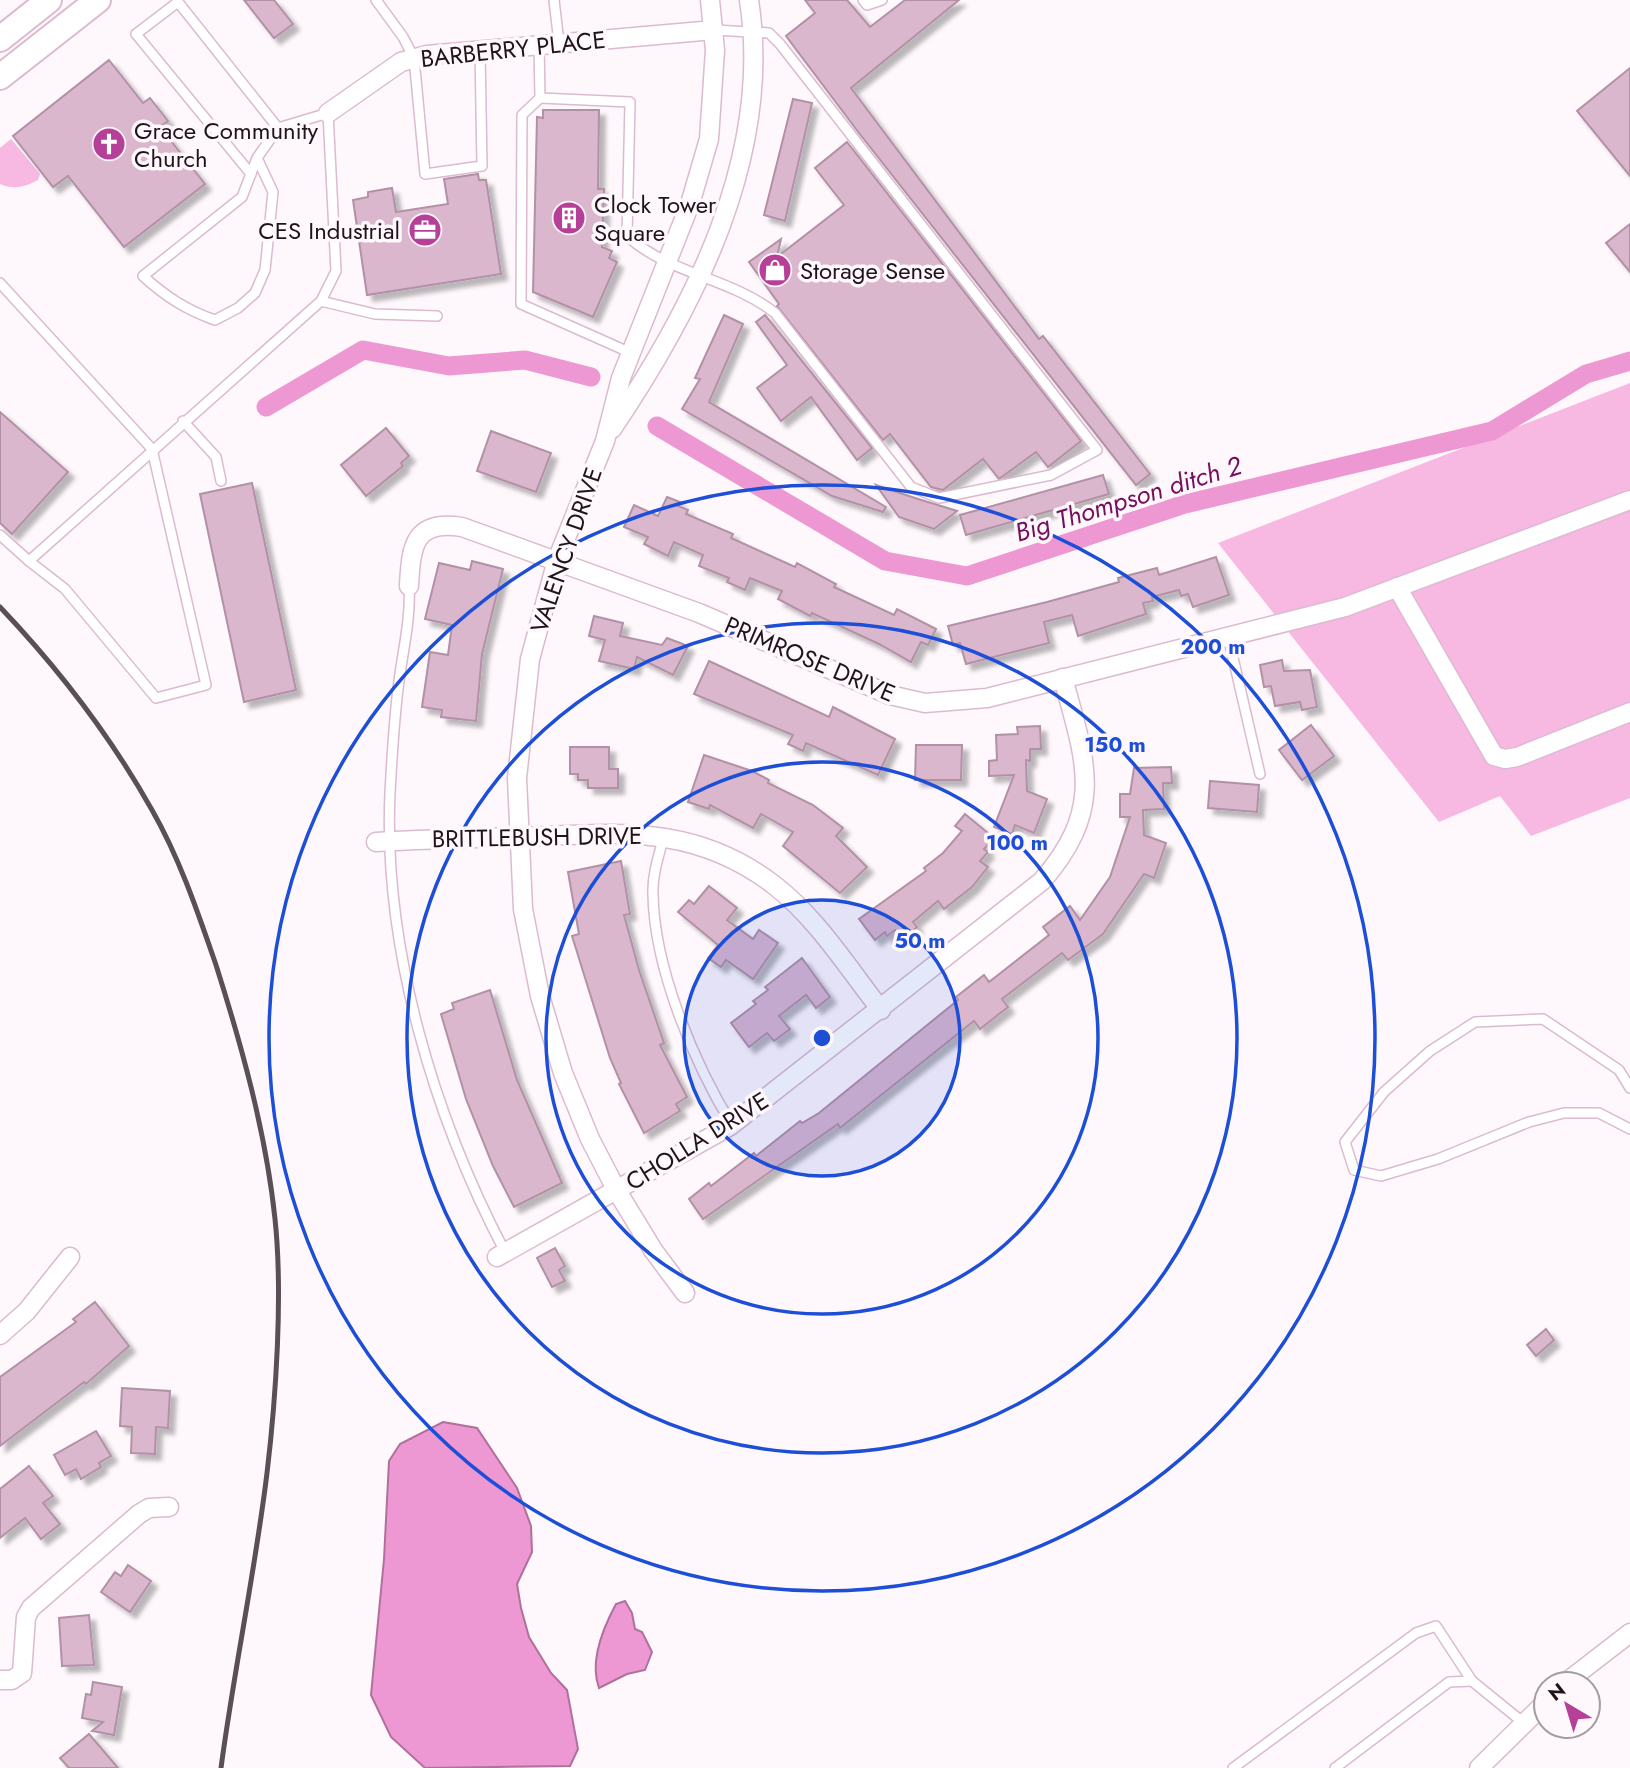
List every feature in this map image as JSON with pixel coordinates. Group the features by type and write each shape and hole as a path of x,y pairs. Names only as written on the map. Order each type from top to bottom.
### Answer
{"main road":[{"path":"0,39 50,0"},
{"path":"3,68 98,0"}],"street":[{"name":"VALENCY DRIVE","path":"685,1293 648,1242 617,1191 584,1126 551,1038 528,942 517,837 518,759 530,659 557,560 605,441 631,353 690,204 709,139 713,108 714,30 710,0"},
{"name":"VALENCY DRIVE","path":"605,441 641,387 699,277 731,198 741,162 751,99 752,32 749,0"},
{"name":"BARBERRY PLACE","path":"328,113 401,62 414,58 714,30"},
{"name":"PRIMROSE DRIVE","path":"409,586 413,548 430,526 444,524 462,527 699,613 890,695 925,703 957,702 1345,607 1630,500"},
{"path":"1397,587 1494,756 1505,760 1517,757 1630,712"},
{"name":"CHOLLA DRIVE","path":"501,1255 732,1125 1042,881 1071,845 1083,812 1086,778 1063,678"},
{"name":"BRITTLEBUSH DRIVE","path":"382,842 607,831 664,836 720,854 774,885 807,916 881,1010"},
{"path":"0,1335 27,1311 70,1257"},
{"path":"0,1680 12,1680 22,1672 26,1618 40,1599 139,1514 149,1508 169,1507"},
{"path":"1582,1670 1630,1633"},
{"path":"1479,1768 1532,1717"}],"lane":[{"path":"376,0 414,58 425,174 482,166 480,50"},
{"path":"554,0 559,43"},
{"path":"863,0 867,5 882,0"},
{"path":"251,174 136,34 178,2 278,128"},
{"path":"631,353 521,304 522,115 540,98 630,102 627,236 645,252 699,277 758,299 775,313 911,486 939,498 1051,475 1097,450 780,44 769,33 714,30"},
{"path":"539,45 540,98"},
{"path":"29,561 321,300 336,271 328,113 278,128 257,158 242,197 143,276 165,296 193,312 215,320 238,308 255,293 265,270 273,192 257,158"},
{"path":"0,283 152,449 206,685 156,698 65,589 0,535"},
{"path":"321,300 375,314 438,316"},
{"path":"183,421 216,457 221,481"},
{"path":"409,586 411,607 394,717 382,842 408,988 430,1072 501,1255"},
{"path":"1227,636 1260,774"},
{"path":"664,836 653,894 659,939 675,1001 695,1054 732,1125"},
{"path":"1630,1088 1619,1070 1543,1018 1475,1022 1430,1051 1384,1091 1345,1142 1354,1170 1381,1176 1438,1159 1529,1122 1564,1113 1599,1113 1630,1129"},
{"path":"1233,1768 1416,1633 1436,1626 1472,1681 1525,1724"},
{"path":"1335,1768 1448,1682 1472,1681"}],"shaded area":[{"path":"11,139 40,174 38,180 19,187 0,184 0,148"},
{"path":"1630,383 1630,798 1531,836 1500,796 1439,822 1218,543"},
{"path":"443,1422 477,1428 517,1488 531,1526 532,1552 517,1584 521,1608 529,1637 551,1673 567,1690 578,1749 570,1766 425,1768 391,1737 371,1695 384,1559 389,1461 400,1444"},
{"path":"625,1601 632,1613 635,1629 642,1632 652,1652 645,1670 627,1674 599,1688 596,1667 599,1645 616,1604"}],"building":[{"path":"244,0 274,0 293,24 274,38"},
{"path":"805,0 847,0 870,27 905,0 959,0 851,88 1039,339 1043,336 1150,474 1136,485 786,36 815,13"},
{"path":"109,60 143,103 150,98 168,121 160,127 205,184 124,247 68,176 53,187 13,136"},
{"path":"1630,68 1630,176 1577,111"},
{"path":"793,99 812,103 785,221 764,215"},
{"name":"Clock Tower Square","path":"543,110 599,110 598,189 604,189 602,247 612,251 609,258 617,262 593,317 533,292 537,117 543,118"},
{"path":"847,142 1081,441 1048,467 1036,452 999,479 983,459 943,490 931,487 890,434 883,440 777,306 779,304 749,262 781,239 777,257 844,205 815,168"},
{"path":"478,174 479,180 486,180 501,274 367,295 353,200 368,197 368,192 392,188 396,212 448,204 444,179"},
{"path":"1630,224 1630,272 1606,243"},
{"path":"724,315 743,324 709,402 886,507 883,512 832,496 682,409 700,379 695,378"},
{"path":"765,315 872,448 857,460 811,397 781,421 757,388 787,365 756,322"},
{"path":"0,412 68,472 12,534 0,523"},
{"path":"386,428 409,456 401,463 403,466 366,496 341,465"},
{"path":"491,431 551,453 536,492 477,471"},
{"path":"1103,475 1109,494 966,535 960,515"},
{"path":"252,483 296,690 244,702 200,494"},
{"path":"876,485 957,511 934,529 899,517"},
{"path":"667,497 680,502 678,506 688,510 686,514 733,534 731,538 795,567 797,563 836,584 834,587 894,615 897,609 936,629 928,645 921,642 911,662 879,644 812,613 810,616 778,599 782,591 750,578 745,590 727,582 729,578 699,566 703,555 674,542 668,556 644,544 648,537 624,527 634,505 658,516"},
{"path":"1216,557 1229,595 1193,607 1188,594 1181,596 1179,590 1152,597 1153,601 1143,603 1146,614 1078,636 1072,615 1044,622 1049,643 966,664 960,643 953,645 948,626 1119,582 1118,578 1157,568 1159,575"},
{"path":"472,561 503,569 482,654 476,721 441,717 442,710 422,707 430,652 448,655 452,625 425,619 439,563 470,570"},
{"path":"594,616 623,623 620,636 662,645 667,638 688,646 673,675 637,657 634,669 599,661 605,640 589,636"},
{"path":"1282,660 1284,671 1310,670 1317,707 1302,710 1300,702 1275,706 1271,686 1264,687 1260,665"},
{"path":"709,661 829,717 833,707 895,739 878,775 806,743 803,751 788,744 793,735 694,694"},
{"path":"1311,725 1334,756 1302,780 1279,750"},
{"path":"1040,726 1041,749 1030,749 1030,761 1026,760 1027,791 1047,799 1034,833 1015,825 1012,834 994,827 1014,775 989,776 989,761 997,760 996,735 1018,734 1017,727"},
{"path":"916,745 962,745 961,780 915,780"},
{"path":"570,747 609,747 609,769 618,769 618,788 588,788 588,780 578,780 578,774 570,774"},
{"path":"704,755 752,771 769,780 768,783 813,805 843,828 836,836 867,867 840,893 783,846 793,832 761,814 753,828 710,805 709,809 688,802"},
{"path":"1171,767 1172,783 1163,783 1164,809 1143,810 1144,835 1166,843 1154,878 1144,874 1103,934 1068,960 1062,953 1002,999 1008,1007 980,1029 974,1021 840,1128 838,1124 703,1219 689,1199 709,1183 711,1186 754,1153 756,1156 800,1121 802,1123 819,1113 958,1000 956,997 984,975 989,982 1049,935 1043,927 1070,906 1080,920 1110,877 1130,817 1120,817 1120,794 1130,794 1134,768"},
{"path":"1210,781 1259,785 1257,812 1208,808"},
{"path":"965,814 994,838 984,849 988,852 980,861 988,867 972,887 944,909 938,901 913,922 917,927 903,939 895,930 887,936 885,932 875,940 859,919 926,871 924,868 943,853 962,831 955,826"},
{"path":"621,861 630,914 624,915 639,970 664,1043 660,1045 687,1097 676,1104 680,1111 644,1133 619,1084 621,1083 610,1058 572,936 579,934 568,872"},
{"path":"709,886 737,908 727,920 753,939 759,930 778,943 753,979 726,960 721,967 708,958 718,945 678,912 689,900 694,904"},
{"path":"802,958 830,997 816,1008 806,995 779,1016 790,1029 774,1041 767,1033 749,1047 731,1023 756,1004 753,1001 768,990 765,987"},
{"path":"490,990 517,1080 562,1183 514,1207 493,1166 466,1099 441,1014 454,1009 452,1003"},
{"path":"555,1248 565,1266 559,1270 565,1281 552,1287 537,1258"},
{"path":"95,1302 129,1346 86,1384 84,1382 0,1446 0,1377 76,1322 73,1319"},
{"path":"1546,1329 1554,1340 1536,1356 1527,1345"},
{"path":"122,1388 170,1391 168,1428 156,1427 155,1454 131,1453 132,1427 120,1426"},
{"path":"96,1431 111,1456 99,1463 101,1467 81,1479 76,1469 65,1475 54,1455"},
{"path":"29,1466 53,1496 43,1503 60,1524 41,1539 25,1518 0,1538 0,1489"},
{"path":"128,1565 151,1581 130,1612 101,1592 115,1572 121,1576"},
{"path":"89,1615 94,1665 62,1666 59,1618"},
{"path":"93,1682 122,1687 114,1735 92,1731 103,1722 82,1718 86,1694 91,1695"},
{"path":"89,1734 118,1768 69,1768 60,1758"}],"waterway":[{"name":"Big Thompson ditch 2","path":"266,407 363,350 449,366 525,360 591,377"},
{"name":"Big Thompson ditch 2","path":"657,426 885,561 967,576 1185,504 1492,431 1586,374 1630,361"}],"railway":[{"path":"0,607 63,679 101,730 136,783 171,848 195,906 226,996 266,1155 277,1248 276,1379 262,1510 221,1768"}],"place":[{"name":"Grace Community Church","path":"109,144"},
{"name":"Clock Tower Square","path":"569,218"},
{"name":"CES Industrial","path":"425,230"},
{"name":"Storage Sense","path":"775,270"}]}
